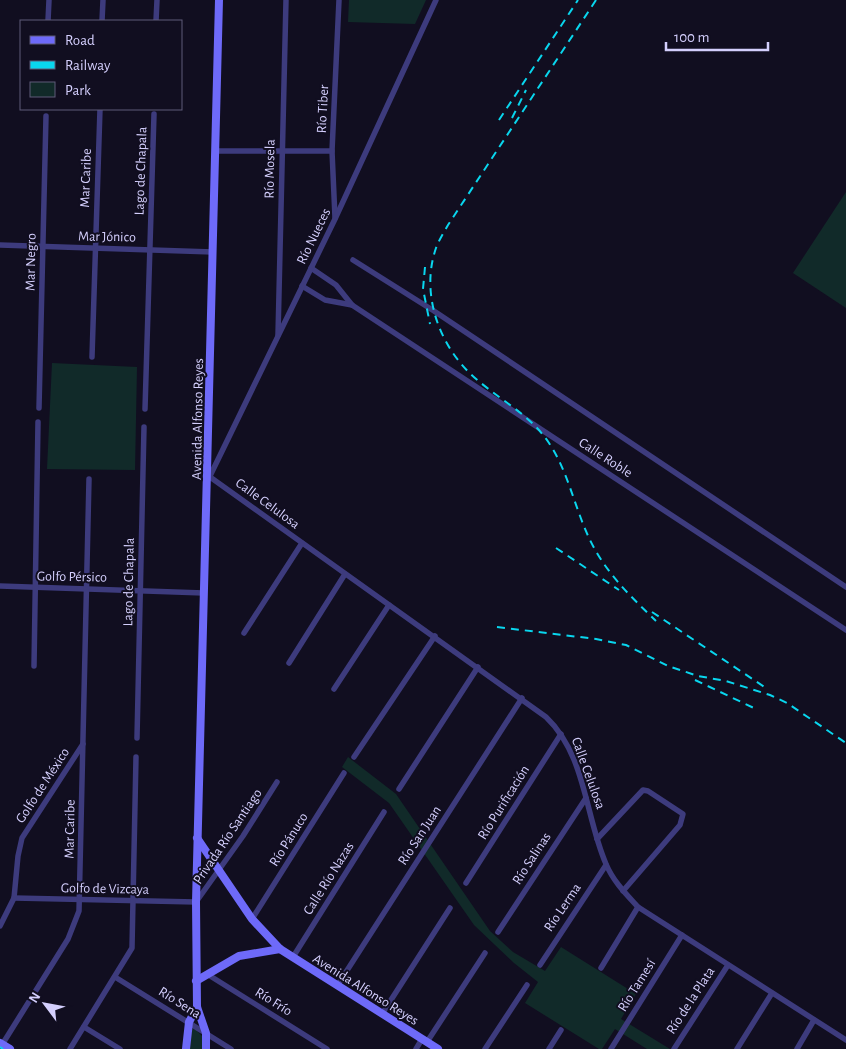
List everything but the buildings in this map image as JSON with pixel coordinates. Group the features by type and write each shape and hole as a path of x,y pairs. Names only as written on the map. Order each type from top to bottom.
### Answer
{"street":[{"path":"48,20 49,0"},
{"path":"102,20 103,0"},
{"path":"156,20 157,0"},
{"name":"Avenida Alfonso Reyes","path":"197,1007 197,838 209,478 219,0"},
{"name":"Río Mosela","path":"278,338 286,0"},
{"name":"Río Tiber","path":"335,219 332,151 339,0"},
{"name":"Río Nueces","path":"209,478 335,219 436,0"},
{"name":"Mar Caribe","path":"92,357 100,110"},
{"name":"Lago de Chapala","path":"145,409 154,114"},
{"name":"Mar Negro","path":"39,408 46,116"},
{"path":"216,151 332,151"},
{"name":"Mar Jónico","path":"0,245 214,252"},
{"path":"353,260 434,311 846,587"},
{"name":"Calle Roble","path":"310,268 336,285 352,305 846,630"},
{"name":"Calle Roble","path":"302,286 325,300 352,305"},
{"path":"34,666 38,422"},
{"name":"Lago de Chapala","path":"137,738 144,427"},
{"name":"Calle Celulosa","path":"209,478 522,698 546,717 561,734 573,759 606,865 623,891 638,907 846,1040"},
{"name":"Mar Caribe","path":"1,1045 74,929 78,918 88,588 89,479"},
{"path":"244,633 302,543"},
{"path":"288,662 345,574"},
{"name":"Golfo Pérsico","path":"0,586 140,589 204,593"},
{"path":"334,689 389,605"},
{"path":"354,757 434,636"},
{"path":"399,789 478,667"},
{"name":"Río San Juan","path":"337,986 522,698"},
{"name":"Río Purificación","path":"466,883 561,734"},
{"name":"Golfo de México","path":"0,926 14,898 18,856 22,838 83,744"},
{"path":"70,1049 132,948 136,757"},
{"name":"Río Pánuco","path":"252,919 344,773"},
{"name":"Privada Río Santiago","path":"196,902 277,782"},
{"path":"597,839 642,790 648,791 681,811 684,817 680,825 623,891"},
{"name":"Río Salinas","path":"498,932 586,798"},
{"name":"Calle Río Nazas","path":"293,957 384,812"},
{"name":"Avenida Alfonso Reyes","path":"197,838 218,872 252,919 280,949 438,1049"},
{"name":"Río Lerma","path":"540,965 606,865"},
{"name":"Golfo de Vizcaya","path":"14,898 196,902"},
{"path":"601,968 638,907"},
{"path":"382,1014 450,908"},
{"name":"Río Tamesí","path":"611,1049 682,935"},
{"path":"196,981 239,956 280,949"},
{"path":"416,1049 425,1041 485,953"},
{"name":"Río de la Plata","path":"674,1049 728,965"},
{"name":"Río Frío","path":"207,974 327,1049"},
{"name":"Río Sena","path":"115,977 231,1049"},
{"path":"485,1049 527,985"},
{"path":"737,1049 772,993"},
{"path":"186,1049 189,1022 197,1007"},
{"path":"197,1007 206,1033 206,1049"},
{"path":"797,1049 814,1020"},
{"path":"84,1027 120,1049"},
{"path":"549,1049 561,1030"},
{"path":"1,1045 10,1049"}],"green space":[{"path":"349,0 426,0 415,24 348,22"},
{"path":"846,192 846,308 793,273"},
{"path":"52,363 137,367 135,470 47,469"},
{"path":"348,757 396,794 490,931 513,952 545,971 561,947 636,994 621,1019 670,1049 647,1049 615,1029 602,1049 599,1049 525,1003 538,982 514,963 474,925 389,803 342,767"},
{"path":"190,1028 196,1030 202,1036 202,1049 187,1049"}],"railway":[{"path":"499,120 578,0"},
{"path":"596,0 448,225 436,248 431,267 430,286 432,304 438,323 445,340 455,356 467,371 526,417 542,433 556,454 596,552 619,584 656,621"},
{"path":"512,118 526,90"},
{"path":"425,267 423,289 430,324"},
{"path":"556,548 619,590"},
{"path":"652,612 766,688"},
{"path":"497,627 596,639 626,645 668,666 770,695 787,703 846,743"},
{"path":"695,680 756,709"}]}
